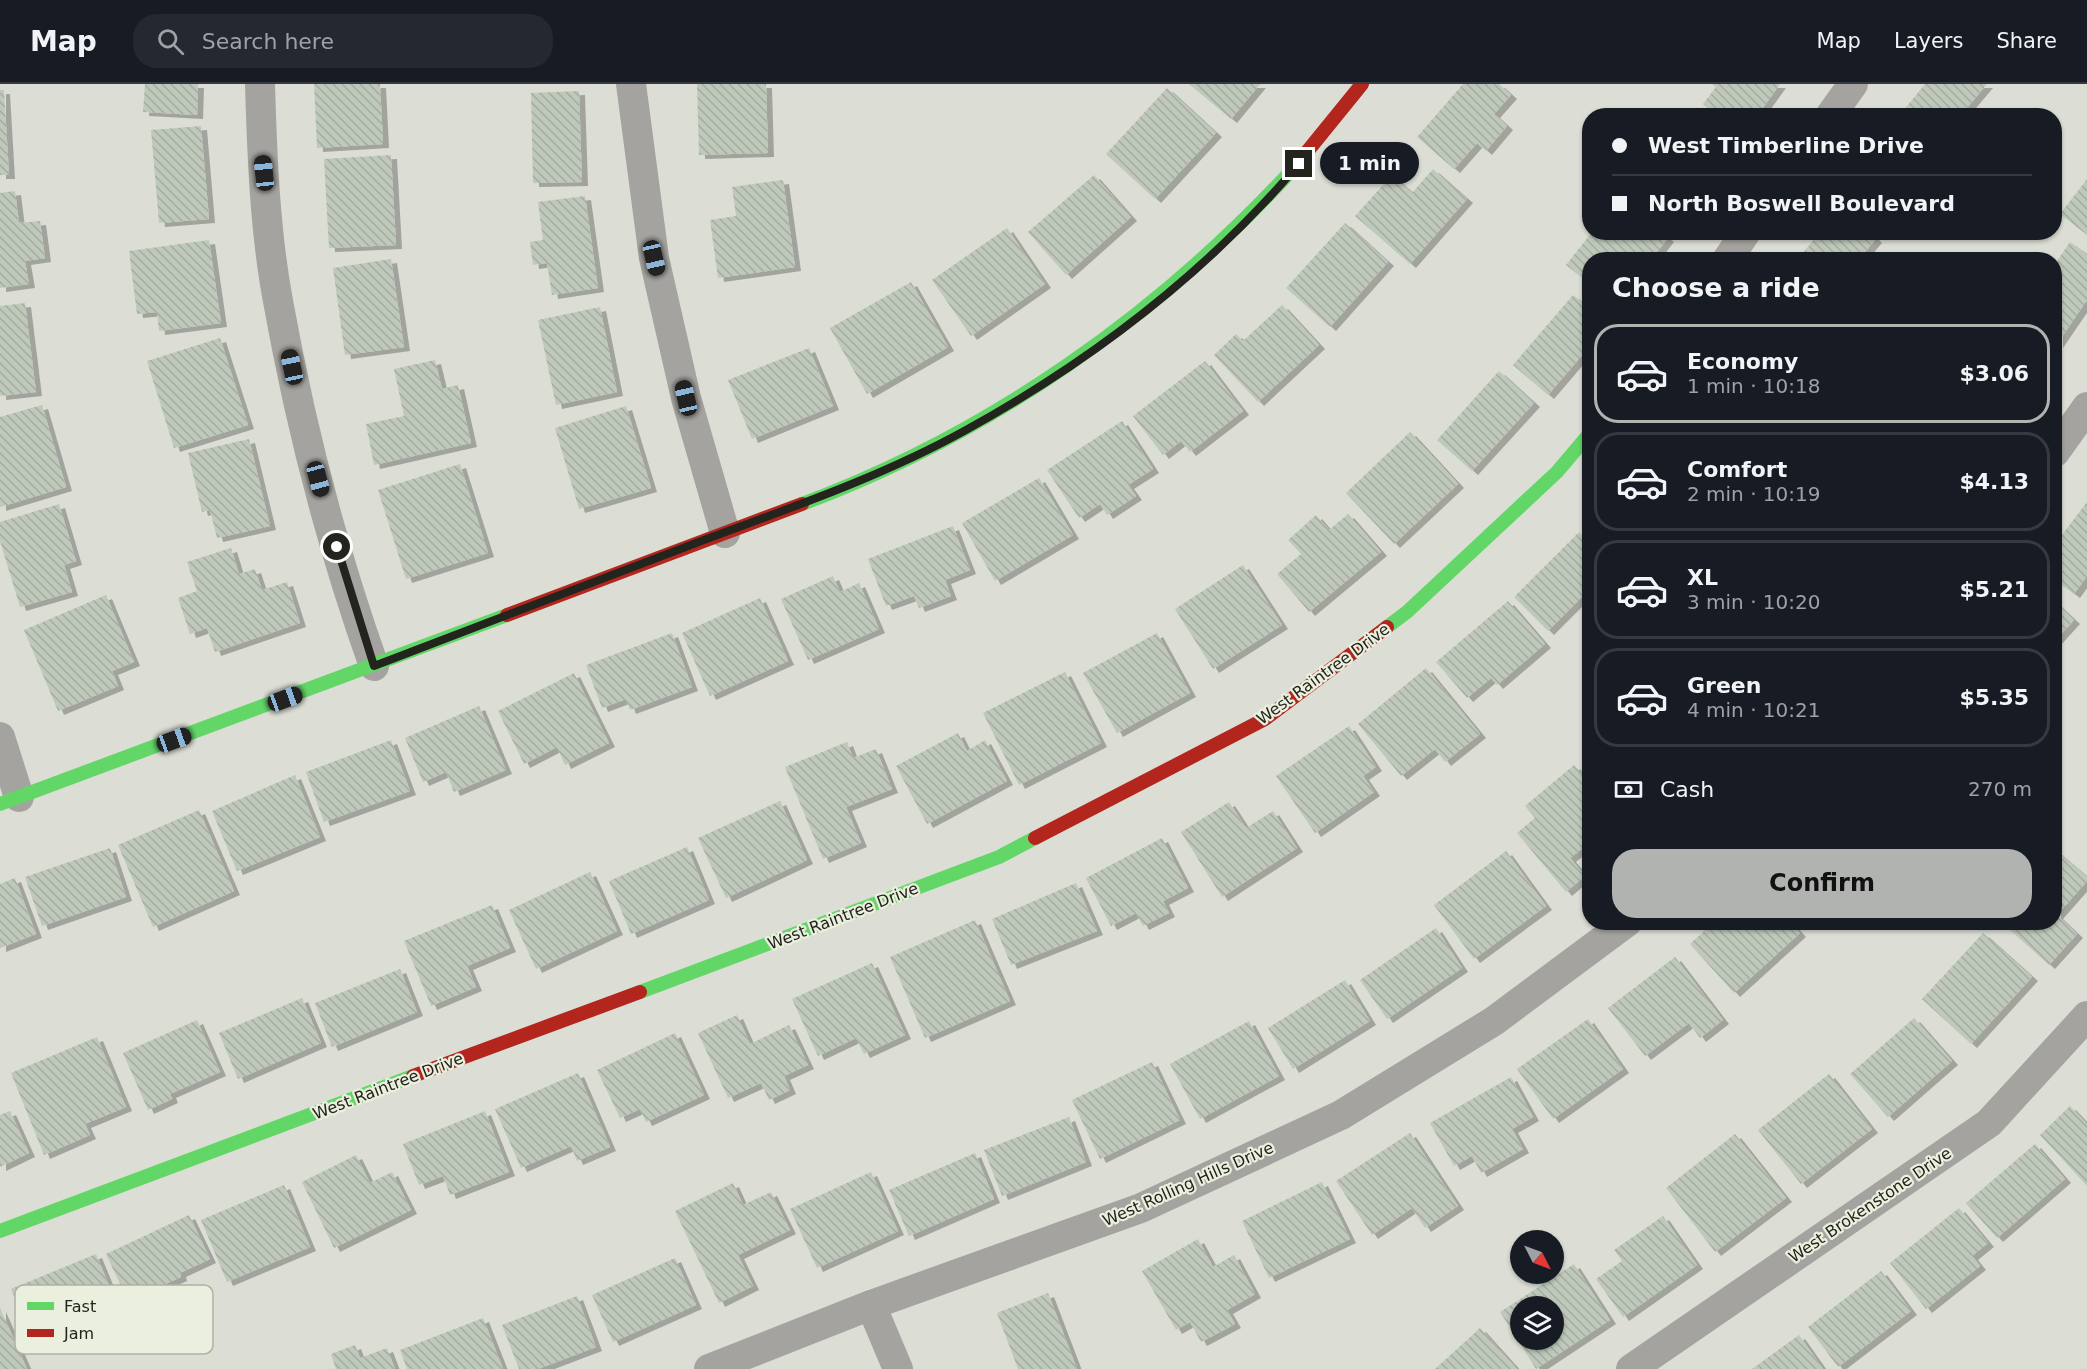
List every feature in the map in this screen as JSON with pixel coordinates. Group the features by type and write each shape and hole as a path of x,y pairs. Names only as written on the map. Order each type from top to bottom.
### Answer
{"street":[{"path":"260,84 262,152 278,299 306,435 355,614 374,666"},
{"path":"631,84 654,258 686,398 725,533"},
{"path":"0,737 9,801 374,666 876,474 967,429 1054,377 1173,289 1274,193 1362,84"},
{"path":"1836,108 1853,84"},
{"path":"2062,442 2087,406"},
{"name":"West Raintree Drive","path":"0,1231 999,857 1264,719 1407,612 1557,472 1582,442"},
{"name":"West Rolling Hills Drive","path":"710,1369 872,1305 1141,1208 1341,1115 1494,1021 1616,930"},
{"name":"West Brokenstone Drive","path":"1630,1369 1989,1123 2087,1016"},
{"path":"872,1305 898,1369"}],"building":[{"path":"145,84 198,84 197,115 143,112"},
{"path":"314,84 380,84 383,144 317,148"},
{"path":"697,84 766,84 768,153 699,155"},
{"path":"1189,84 1260,84 1231,119"},
{"path":"1463,84 1499,84 1511,95 1494,114 1507,126 1486,151 1477,143 1454,169 1417,137"},
{"path":"1712,84 1780,84 1763,108 1708,108 1703,104 1716,87"},
{"path":"1925,84 1987,84 1967,108 1906,108"},
{"path":"1167,88 1216,133 1155,199 1106,154"},
{"path":"0,90 4,90 9,175 0,175"},
{"path":"579,91 582,182 533,183 531,93"},
{"path":"201,126 209,219 159,223 151,130"},
{"path":"391,155 396,245 329,248 324,159"},
{"path":"1433,169 1467,199 1410,264 1355,216 1392,175 1412,193"},
{"path":"1094,175 1131,217 1066,275 1028,232"},
{"path":"2087,179 2087,235 2062,216 2062,211"},
{"path":"783,180 795,267 718,278 710,220 736,216 732,187"},
{"path":"15,191 19,223 40,221 45,258 25,261 29,284 0,288 0,193"},
{"path":"585,196 598,288 552,295 547,263 533,265 530,242 543,240 538,202"},
{"path":"1345,223 1388,262 1330,327 1286,288"},
{"path":"1007,228 1045,284 971,336 932,280"},
{"path":"209,240 221,323 159,331 157,312 137,314 129,251"},
{"path":"1586,240 1666,240 1657,252 1582,252 1582,278 1566,265"},
{"path":"1813,240 1875,240 1865,252 1804,252"},
{"path":"2070,242 2087,254 2087,300 2062,337 2062,254"},
{"path":"391,259 404,347 345,355 333,268"},
{"path":"911,282 948,347 867,394 830,328"},
{"path":"1573,295 1582,302 1582,355 1548,395 1513,365"},
{"path":"25,303 36,392 0,396 0,306"},
{"path":"1282,305 1319,345 1258,402 1214,355 1236,334 1243,341"},
{"path":"600,307 617,392 556,405 538,320"},
{"path":"220,338 248,425 174,448 147,361"},
{"path":"809,348 833,406 752,439 728,380"},
{"path":"435,360 442,389 458,385 471,443 374,465 366,424 404,416 394,369"},
{"path":"1205,361 1243,411 1190,452 1181,441 1163,455 1133,416"},
{"path":"1499,371 1534,403 1472,471 1437,440"},
{"path":"42,405 66,487 0,507 0,417"},
{"path":"626,406 651,488 579,509 555,428"},
{"path":"1122,421 1153,469 1128,485 1136,496 1107,515 1100,504 1079,518 1047,470"},
{"path":"1410,432 1458,484 1394,544 1346,493"},
{"path":"249,439 270,526 217,538 210,510 202,512 188,453"},
{"path":"460,464 488,553 406,579 378,490"},
{"path":"1039,478 1073,535 995,581 962,523"},
{"path":"2087,502 2087,576 2074,594 2062,585 2062,535"},
{"path":"59,504 76,561 64,565 72,592 20,607 0,541 0,522"},
{"path":"1348,514 1381,552 1309,612 1277,574 1301,554 1288,540 1316,515 1329,530"},
{"path":"953,526 970,570 945,580 951,596 919,608 914,596 886,606 868,559"},
{"path":"1579,532 1582,535 1582,597 1548,631 1514,597"},
{"path":"231,548 239,574 255,569 262,590 287,582 300,623 215,652 207,628 190,634 178,598 197,591 187,562"},
{"path":"1243,565 1282,625 1213,669 1175,609"},
{"path":"833,576 840,592 859,583 879,629 808,660 781,599"},
{"path":"106,595 134,662 112,671 118,686 58,711 24,630"},
{"path":"760,598 788,661 710,696 682,633"},
{"path":"1508,601 1545,644 1497,685 1491,678 1467,698 1436,662"},
{"path":"2062,609 2074,620 2062,633"},
{"path":"672,633 692,687 630,710 626,699 602,708 586,665"},
{"path":"1157,633 1190,693 1117,733 1083,673"},
{"path":"1426,668 1480,734 1445,762 1435,749 1401,776 1358,724"},
{"path":"1065,672 1101,743 1019,785 983,713"},
{"path":"574,673 609,743 565,765 557,747 524,764 498,711"},
{"path":"479,706 506,770 454,792 446,772 423,782 405,738"},
{"path":"1349,726 1376,767 1363,776 1374,792 1315,833 1276,776"},
{"path":"958,733 967,751 985,740 1007,781 927,824 896,766"},
{"path":"391,740 410,791 324,822 306,772"},
{"path":"847,742 853,758 876,749 892,789 846,807 861,843 823,859 785,767"},
{"path":"1574,765 1582,774 1582,849 1570,858 1582,872 1582,879 1566,892 1517,833 1535,818 1525,806"},
{"path":"295,775 320,837 237,871 212,811"},
{"path":"780,801 807,860 726,898 698,838"},
{"path":"1229,802 1246,828 1273,811 1297,848 1222,897 1181,832"},
{"path":"199,810 234,891 153,927 118,845"},
{"path":"1162,838 1188,888 1163,901 1169,913 1143,926 1136,913 1111,926 1086,878"},
{"path":"687,847 709,900 631,934 609,881"},
{"path":"110,848 126,897 42,926 25,877"},
{"path":"1506,851 1546,906 1474,959 1434,905"},
{"path":"2062,856 2087,877 2087,881 2062,909"},
{"path":"590,872 617,931 536,969 509,910"},
{"path":"15,878 36,934 0,948 0,884"},
{"path":"1076,883 1097,931 1011,965 992,919"},
{"path":"492,905 510,948 467,966 476,987 431,1006 404,941"},
{"path":"975,920 1010,1001 925,1038 890,957"},
{"path":"2062,920 2077,934 2049,965 2010,930 2062,930"},
{"path":"1436,928 1462,968 1387,1019 1360,980"},
{"path":"1705,930 1797,930 1800,933 1734,993 1690,944"},
{"path":"1983,933 2032,977 1971,1044 1922,999"},
{"path":"1675,957 1723,1020 1700,1038 1689,1023 1645,1056 1608,1008"},
{"path":"872,963 905,1035 864,1054 856,1038 818,1056 792,999"},
{"path":"400,969 417,1012 332,1047 315,1003"},
{"path":"1345,980 1370,1021 1293,1069 1268,1028"},
{"path":"302,998 321,1043 238,1079 219,1033"},
{"path":"737,1015 750,1044 789,1025 808,1065 784,1076 790,1090 769,1100 761,1083 728,1098 698,1033"},
{"path":"1914,1018 1952,1061 1888,1117 1850,1074"},
{"path":"1588,1019 1623,1069 1553,1119 1517,1069"},
{"path":"197,1020 220,1072 170,1094 172,1099 148,1110 123,1053"},
{"path":"1249,1021 1279,1076 1200,1119 1170,1064"},
{"path":"675,1033 704,1095 646,1122 640,1109 620,1118 597,1070"},
{"path":"97,1037 126,1107 85,1124 90,1135 44,1155 11,1073"},
{"path":"1152,1062 1180,1120 1100,1159 1072,1100"},
{"path":"578,1073 610,1147 577,1161 571,1146 521,1168 495,1109"},
{"path":"1829,1074 1872,1129 1801,1184 1758,1130"},
{"path":"1511,1077 1533,1117 1512,1129 1523,1149 1481,1173 1472,1156 1454,1166 1430,1123"},
{"path":"2070,1106 2087,1124 2087,1186 2040,1135"},
{"path":"10,1111 29,1153 0,1167 0,1115"},
{"path":"485,1111 509,1172 450,1195 443,1176 419,1185 403,1144"},
{"path":"1069,1117 1086,1162 1002,1196 984,1150"},
{"path":"1410,1133 1458,1206 1425,1228 1412,1208 1372,1235 1336,1181"},
{"path":"1735,1134 1786,1198 1715,1252 1666,1188"},
{"path":"2035,1144 2065,1179 1997,1238 1966,1203"},
{"path":"975,1153 994,1199 909,1236 889,1190"},
{"path":"356,1155 370,1183 392,1172 411,1210 334,1248 302,1182"},
{"path":"871,1172 898,1231 817,1268 790,1209"},
{"path":"1322,1182 1350,1239 1269,1278 1242,1221"},
{"path":"733,1183 743,1205 771,1192 790,1230 738,1255 753,1286 719,1303 675,1211"},
{"path":"284,1185 310,1247 227,1282 201,1220"},
{"path":"1959,1208 1988,1243 1972,1256 1980,1266 1926,1309 1890,1263"},
{"path":"189,1215 210,1259 180,1273 181,1277 163,1285 121,1285 106,1254"},
{"path":"1663,1216 1697,1265 1623,1317 1596,1279 1622,1261 1614,1250"},
{"path":"1198,1239 1213,1267 1234,1255 1255,1294 1227,1310 1235,1324 1201,1342 1190,1322 1176,1330 1142,1271"},
{"path":"96,1254 109,1285 21,1285"},
{"path":"675,1258 696,1305 613,1342 592,1295"},
{"path":"1574,1264 1610,1320 1536,1369 1524,1350 1564,1350 1564,1296 1525,1296 1543,1284 1564,1284 1564,1270"},
{"path":"1881,1271 1911,1311 1838,1367 1808,1327"},
{"path":"1048,1293 1077,1369 1018,1369 997,1313"},
{"path":"577,1296 596,1347 538,1369 519,1369 502,1325"},
{"path":"1510,1306 1510,1328 1500,1312"},
{"path":"0,1308 15,1342 15,1354 20,1354 27,1369 0,1369"},
{"path":"483,1318 503,1369 407,1369 400,1350"},
{"path":"1480,1328 1517,1369 1435,1369"},
{"path":"1799,1335 1823,1369 1752,1369"},
{"path":"355,1345 360,1358 387,1348 395,1369 336,1369 331,1354"}],"traffic: fast":[{"path":"802,504 871,476 939,443 1004,406 1067,365 1185,274 1241,223 1293,169"},
{"path":"1387,627 1407,612 1557,472 1582,442"},
{"path":"0,804 507,615"},
{"path":"640,992 999,857 1035,838"},
{"path":"0,1231 413,1076"}],"traffic: jam":[{"path":"1293,169 1362,84"},
{"path":"507,615 802,504"},
{"path":"1035,838 1265,719 1387,627"},
{"path":"413,1076 640,992"}],"route":[{"path":"337,547 355,614 374,666 830,494 934,447 1054,377 1173,289 1274,193 1299,164"}]}
